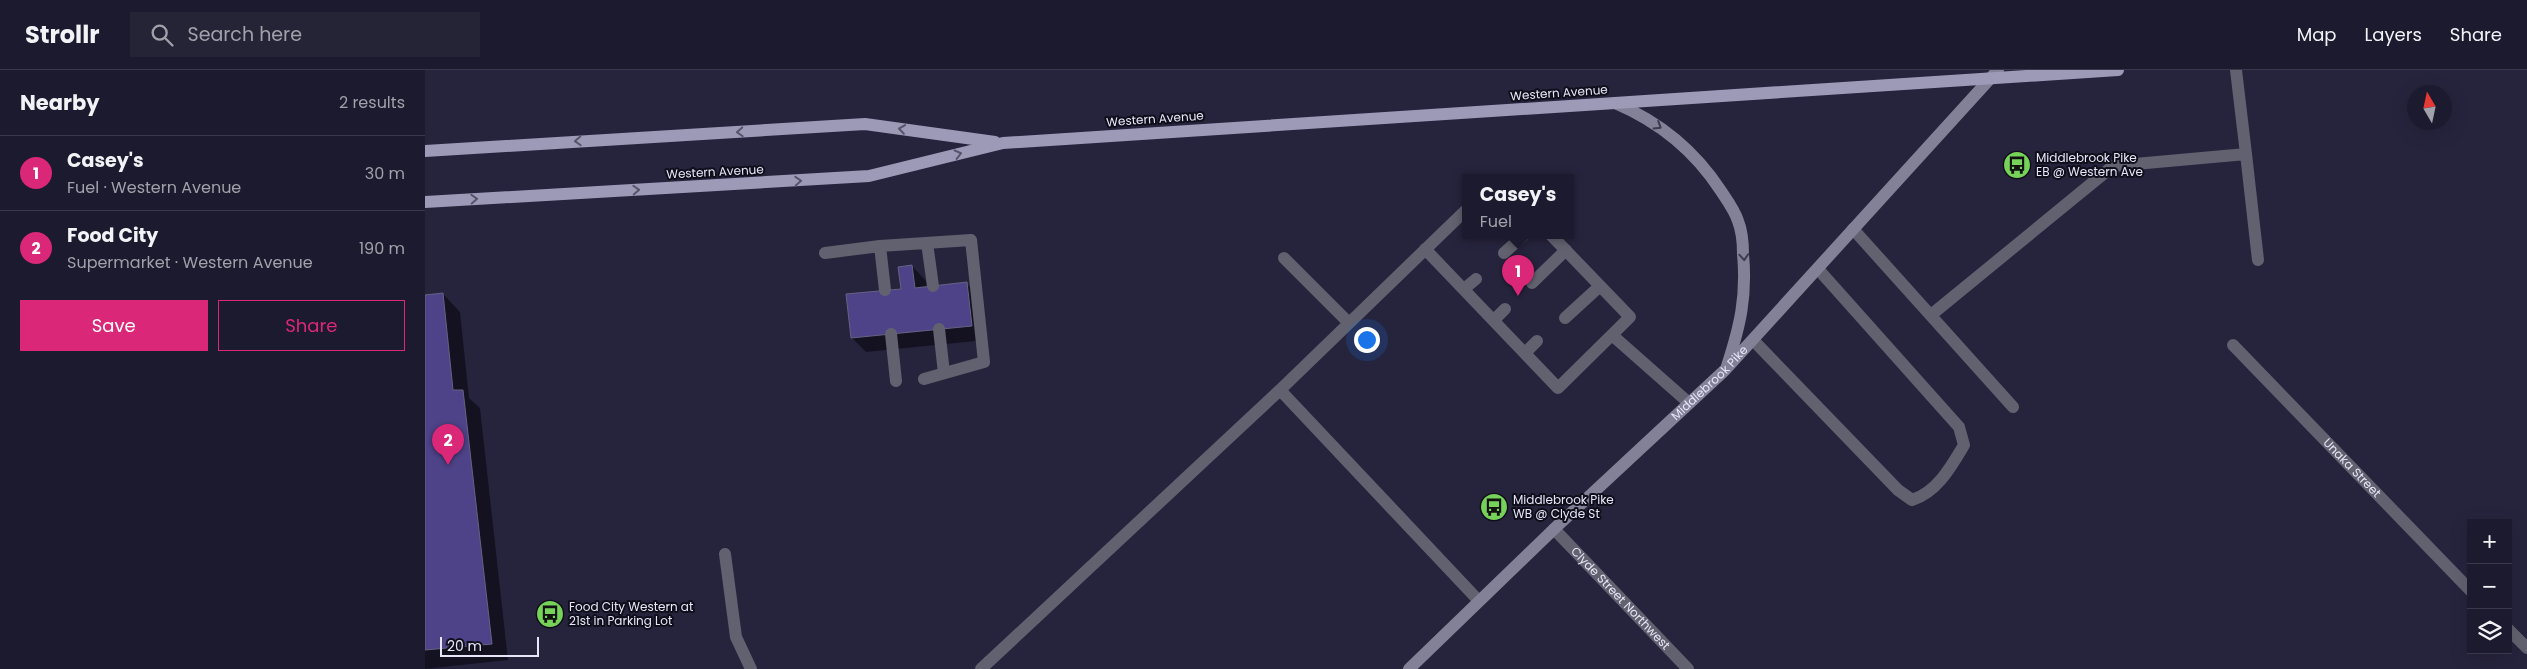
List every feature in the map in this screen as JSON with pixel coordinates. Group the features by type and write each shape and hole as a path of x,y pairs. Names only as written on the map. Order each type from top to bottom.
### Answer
{"main road":[{"name":"Western Avenue","path":"425,202 869,176 1003,143 1615,103 1995,74 2118,70"},
{"name":"Middlebrook Pike","path":"1409,669 1554,529 1725,370 1995,74"},
{"path":"1615,103 1637,112 1666,130 1691,152 1711,177 1738,221 1746,284 1743,311 1725,370"},
{"name":"Western Avenue","path":"425,150 865,124 1003,143"}],"street":[{"path":"2236,70 2258,260"},
{"path":"1931,315 2113,166 2246,154"},
{"path":"981,669 1280,390 1462,213"},
{"path":"1853,229 2013,406"},
{"path":"1504,254 1520,239"},
{"path":"1425,249 1558,388 1630,317 1555,239"},
{"path":"825,253 880,246 971,240 984,362 924,379"},
{"path":"927,243 933,286"},
{"path":"880,246 885,290"},
{"path":"1532,283 1566,250"},
{"path":"1284,258 1349,323"},
{"path":"1753,340 1898,490 1912,500 1923,497 1948,473 1964,445 1959,427 1818,269"},
{"path":"1464,289 1476,279"},
{"path":"1565,318 1600,286"},
{"path":"1494,320 1505,309"},
{"path":"939,329 944,373"},
{"path":"891,334 896,381"},
{"path":"1612,335 1689,403"},
{"path":"1525,353 1537,341"},
{"name":"Unaka Street","path":"2233,345 2467,587"},
{"path":"1280,390 1479,600"},
{"name":"Clyde Street Northwest","path":"1554,529 1688,669"},
{"path":"725,554 735,637 751,669"},
{"path":"2512,633 2527,648"}],"building":[{"path":"912,265 915,288 967,282 972,326 851,338 846,294 901,289 898,267"},
{"path":"443,293 453,390 463,390 492,644 425,650 425,295"}],"place":[{"name":"Middlebrook Pike EB @ Western Ave","path":"2017,165"},
{"name":"Casey's","path":"1518,296"},
{"name":"Food City","path":"448,465"},
{"name":"Middlebrook Pike WB @ Clyde St","path":"1494,507"},
{"name":"Food City Western at 21st in Parking Lot","path":"550,614"}]}
